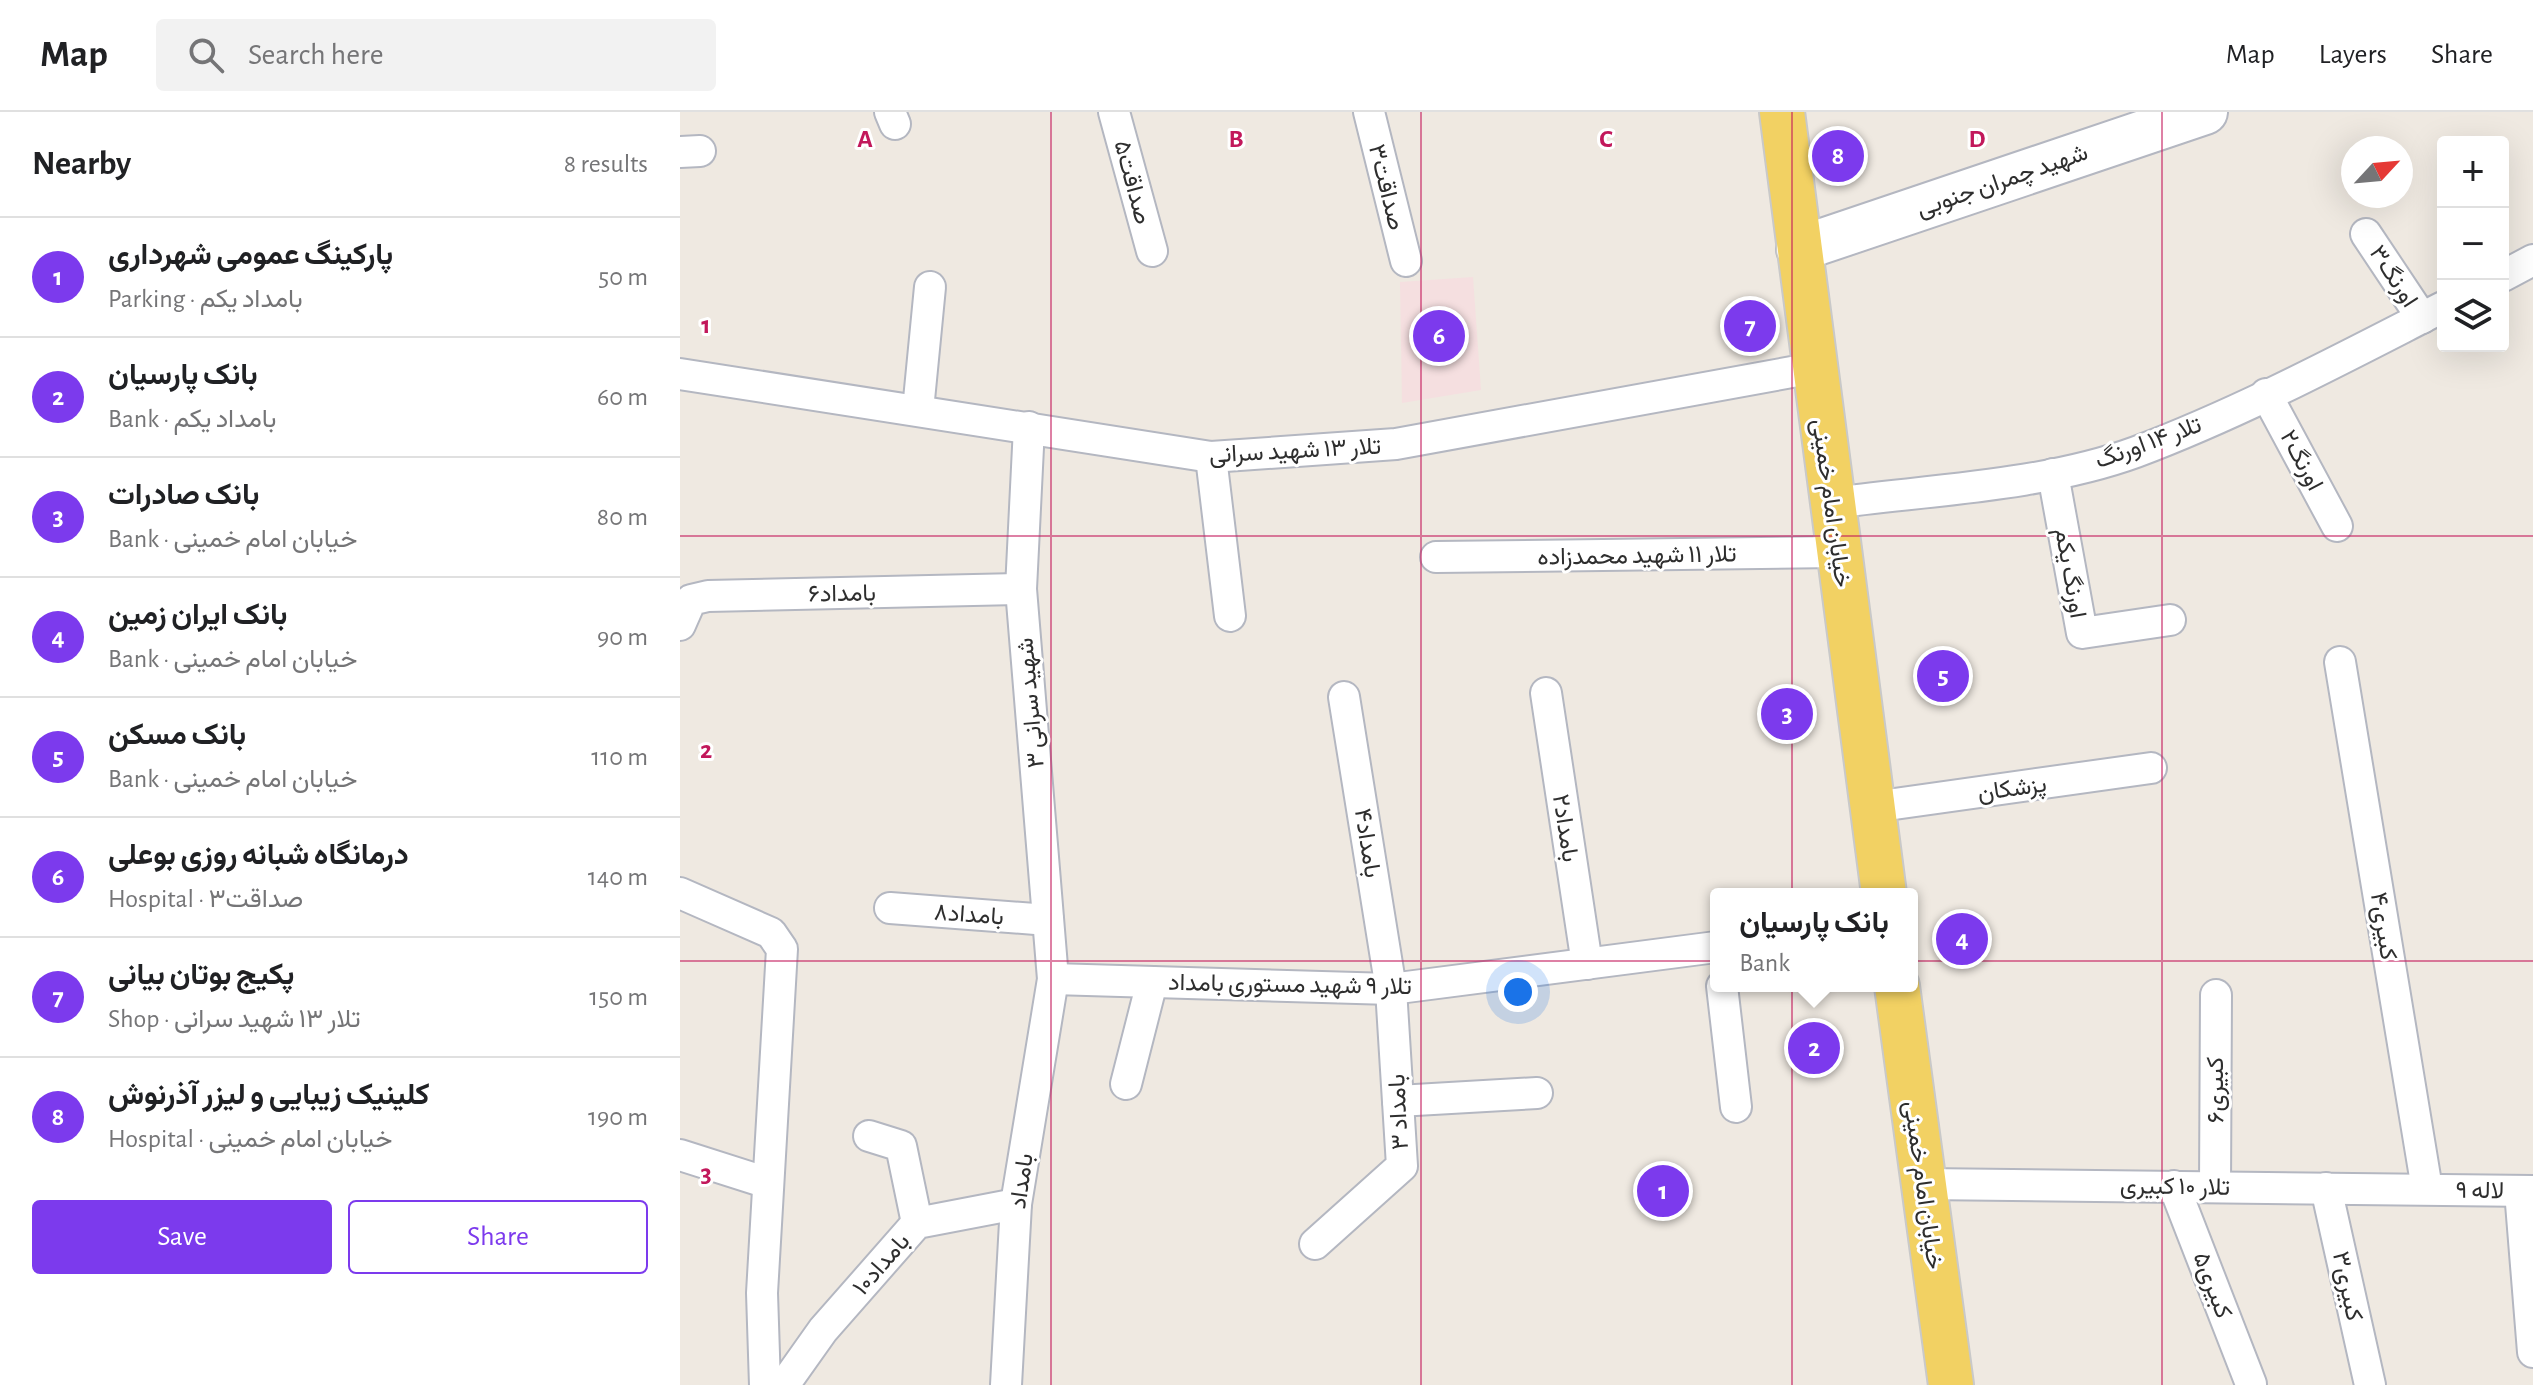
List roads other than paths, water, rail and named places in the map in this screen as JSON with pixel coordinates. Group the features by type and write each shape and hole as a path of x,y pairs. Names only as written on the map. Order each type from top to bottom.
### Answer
{"main road":[{"name":"خیابان امام خمینی","path":"1782,112 1883,888"},
{"name":"شهید چمران جنوبی","path":"1799,249 2205,112"},
{"name":"خیابان امام خمینی","path":"1898,992 1951,1385"}],"street":[{"name":"صداقت۵","path":"1114,112 1152,251"},
{"name":"صداقت۳","path":"1369,112 1406,261"},
{"name":"اورنگ۳","path":"2366,234 2432,313"},
{"path":"2509,273 2533,260"},
{"path":"918,410 930,287"},
{"name":"تلار ۱۴ اورنگ","path":"1832,503 2053,474 2135,452 2266,394 2432,313"},
{"name":"تلار ۱۳ شهید سرانی","path":"680,374 1211,457 1396,444 1814,368"},
{"name":"اورنگ۲","path":"2266,394 2337,526"},
{"name":"شهید سرانی ۳","path":"1029,427 1021,589 1053,979"},
{"path":"1211,457 1230,616"},
{"name":"اورنگ یکم","path":"2053,474 2082,633 2170,620"},
{"name":"تلار ۱۱ شهید محمدزاده","path":"1436,557 1838,552"},
{"name":"بامداد۶","path":"680,625 691,600 708,596 1021,589"},
{"name":"کبیری۴","path":"2340,662 2427,1189"},
{"name":"بامداد۲","path":"1546,693 1587,964"},
{"name":"بامداد۴","path":"1344,697 1391,989"},
{"name":"پزشکان","path":"1873,807 2151,768"},
{"path":"680,893 771,933 782,949 762,1293 765,1385"},
{"name":"بامداد۸","path":"890,908 1048,920"},
{"name":"تلار ۹ شهید مستوری بامداد","path":"1053,979 1391,989 1710,948"},
{"name":"بامداد","path":"1006,1385 1016,1204 1053,979"},
{"path":"1126,1084 1152,982"},
{"name":"بامداد ۳","path":"1315,1244 1402,1166 1391,989"},
{"path":"1723,992 1736,1107"},
{"name":"کبیری۶","path":"2215,1186 2216,995"},
{"path":"1398,1101 1537,1093"},
{"path":"869,1136 901,1146 917,1223"},
{"path":"680,1155 768,1183"},
{"name":"تلار ۱۰ کبیری","path":"1924,1184 2427,1189"},
{"name":"کبیری۵","path":"2174,1186 2251,1384"},
{"name":"کبیری۳","path":"2326,1188 2370,1385"},
{"name":"لاله ۹","path":"2427,1189 2527,1191"},
{"path":"2527,1191 2533,1352"},
{"name":"بامداد۱۰","path":"784,1385 823,1330 917,1223 1016,1204"}],"place":[{"name":"کلینیک زیبایی و لیزر آذرنوش","path":"1838,156"},
{"name":"پکیج بوتان بیانی","path":"1750,326"},
{"name":"درمانگاه شبانه روزی بوعلی","path":"1439,336"},
{"name":"بانک مسکن","path":"1943,676"},
{"name":"بانک صادرات","path":"1787,714"},
{"name":"بانک ایران زمین","path":"1962,939"},
{"name":"بانک پارسیان","path":"1814,1048"},
{"name":"پارکینگ عمومی شهرداری","path":"1663,1191"}]}
